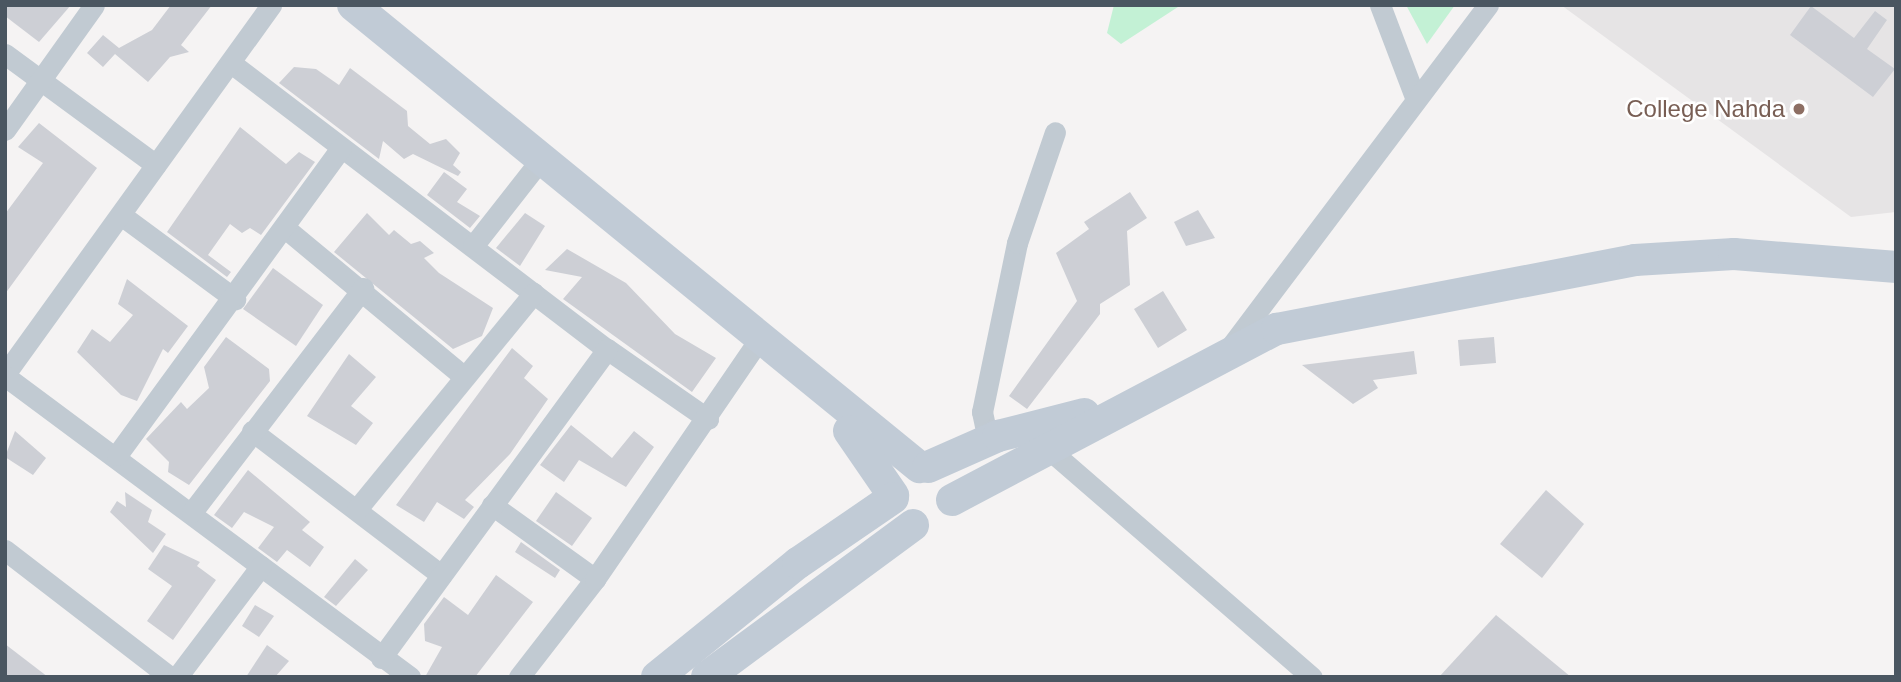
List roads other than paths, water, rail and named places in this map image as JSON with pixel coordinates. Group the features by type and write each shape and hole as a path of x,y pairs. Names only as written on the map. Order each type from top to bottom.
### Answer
{"main road":[{"path":"353,5 794,366 924,467 949,483 952,500"},
{"path":"707,677 913,525 939,522 952,500 1119,407 1228,350 1277,329 1635,260 1734,254 1896,267"},
{"path":"794,366 875,462 899,514 913,525"},
{"path":"657,677 798,563 893,496 903,474 988,440 1119,407"}],"street":[{"path":"5,131 94,5"},
{"path":"271,5 5,375 117,455 381,658 410,677"},
{"path":"1380,5 1415,97"},
{"path":"1228,350 1415,97 1488,5"},
{"path":"5,54 156,165"},
{"path":"231,63 607,349 708,419"},
{"path":"988,440 982,412 1017,243 1055,132"},
{"path":"117,455 235,299 341,148"},
{"path":"472,246 542,158"},
{"path":"121,215 235,299"},
{"path":"285,228 363,288 463,376"},
{"path":"192,512 363,288"},
{"path":"357,509 463,376 534,293"},
{"path":"519,677 595,579 708,419 760,338"},
{"path":"381,658 607,349"},
{"path":"252,431 441,575"},
{"path":"1045,446 1312,677"},
{"path":"492,505 595,579"},
{"path":"5,550 170,677"},
{"path":"177,677 261,566"}],"place":[{"name":"College Nahda","path":"1799,109"}]}
